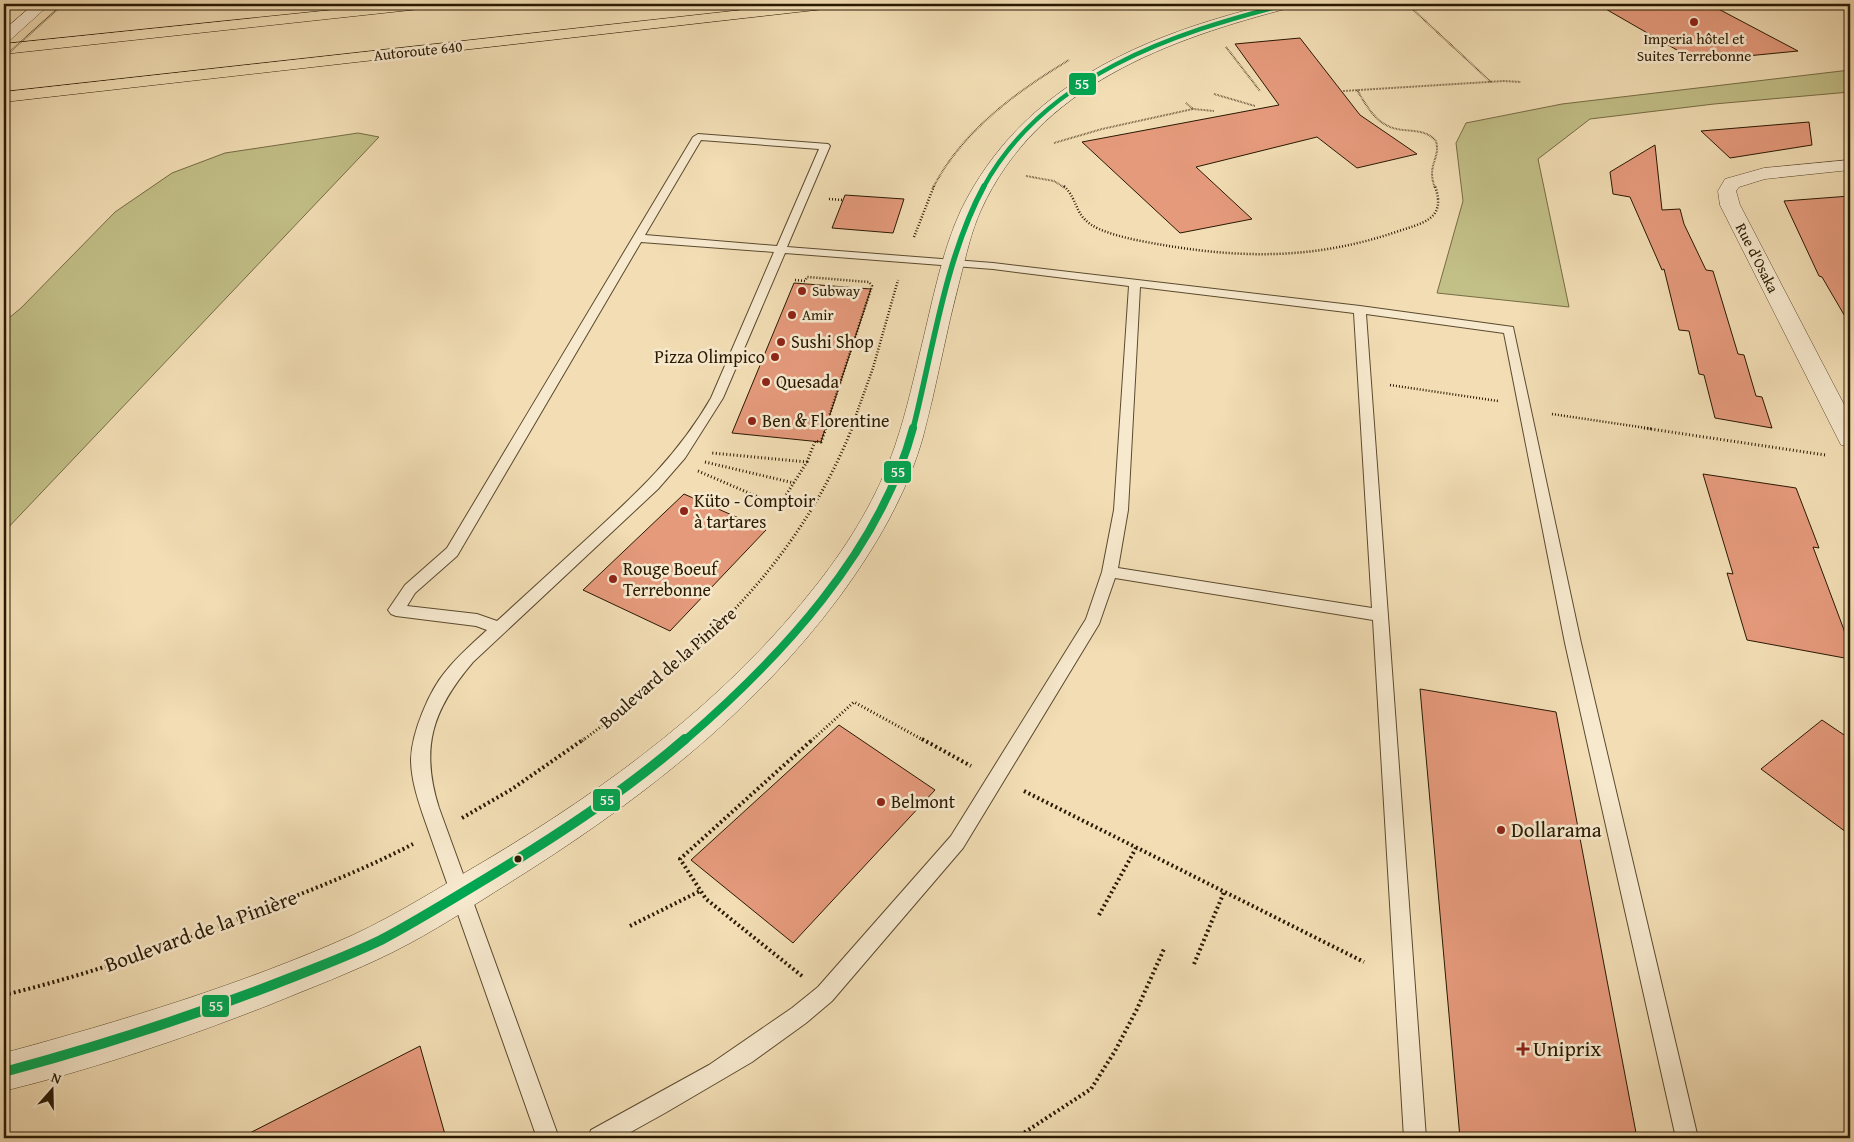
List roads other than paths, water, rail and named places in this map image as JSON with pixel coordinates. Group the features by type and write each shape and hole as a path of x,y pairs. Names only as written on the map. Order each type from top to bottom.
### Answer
{"highway":[{"path":"4,49 429,4"},
{"name":"Autoroute 640","path":"4,97 833,4"},
{"path":"4,38 157,32"}],"street":[{"path":"4,38 43,4"},
{"path":"4,1072 138,1034 245,996 382,938 460,894 555,836 628,786 676,748 754,677 795,633 827,593 876,518 906,449 954,262 970,212 982,188 1011,145 1030,124 1094,76 1150,47 1215,22 1288,4"},
{"name":"Rue d'Osaka","path":"1850,165 1764,174 1732,183 1727,191 1730,205 1850,436"}],"lane":[{"path":"498,628 477,620 396,610 410,589 452,552 698,137 825,146 740,340 717,398 697,431 673,464 633,505 498,628 450,678 423,737 420,757 425,793 548,1138"},
{"path":"637,238 954,262 1135,282 1510,330 1573,643 1688,1138"},
{"path":"600,1138 699,1083 771,1038 825,994 957,842 1093,620 1110,572 1121,510 1135,282"},
{"path":"1360,310 1415,1138"},
{"path":"1110,572 1381,615"}],"place":[{"name":"Imperia hôtel et Suites Terrebonne","path":"1694,22"},
{"name":"Subway","path":"802,291"},
{"name":"Amir","path":"792,315"},
{"name":"Sushi Shop","path":"781,342"},
{"name":"Pizza Olimpico","path":"775,357"},
{"name":"Quesada","path":"766,382"},
{"name":"Ben & Florentine","path":"752,421"},
{"name":"Küto - Comptoir à tartares","path":"684,511"},
{"name":"Rouge Boeuf Terrebonne","path":"613,579"},
{"name":"Belmont","path":"881,802"},
{"name":"Dollarama","path":"1501,830"},
{"name":"Uniprix","path":"1523,1049"}]}
